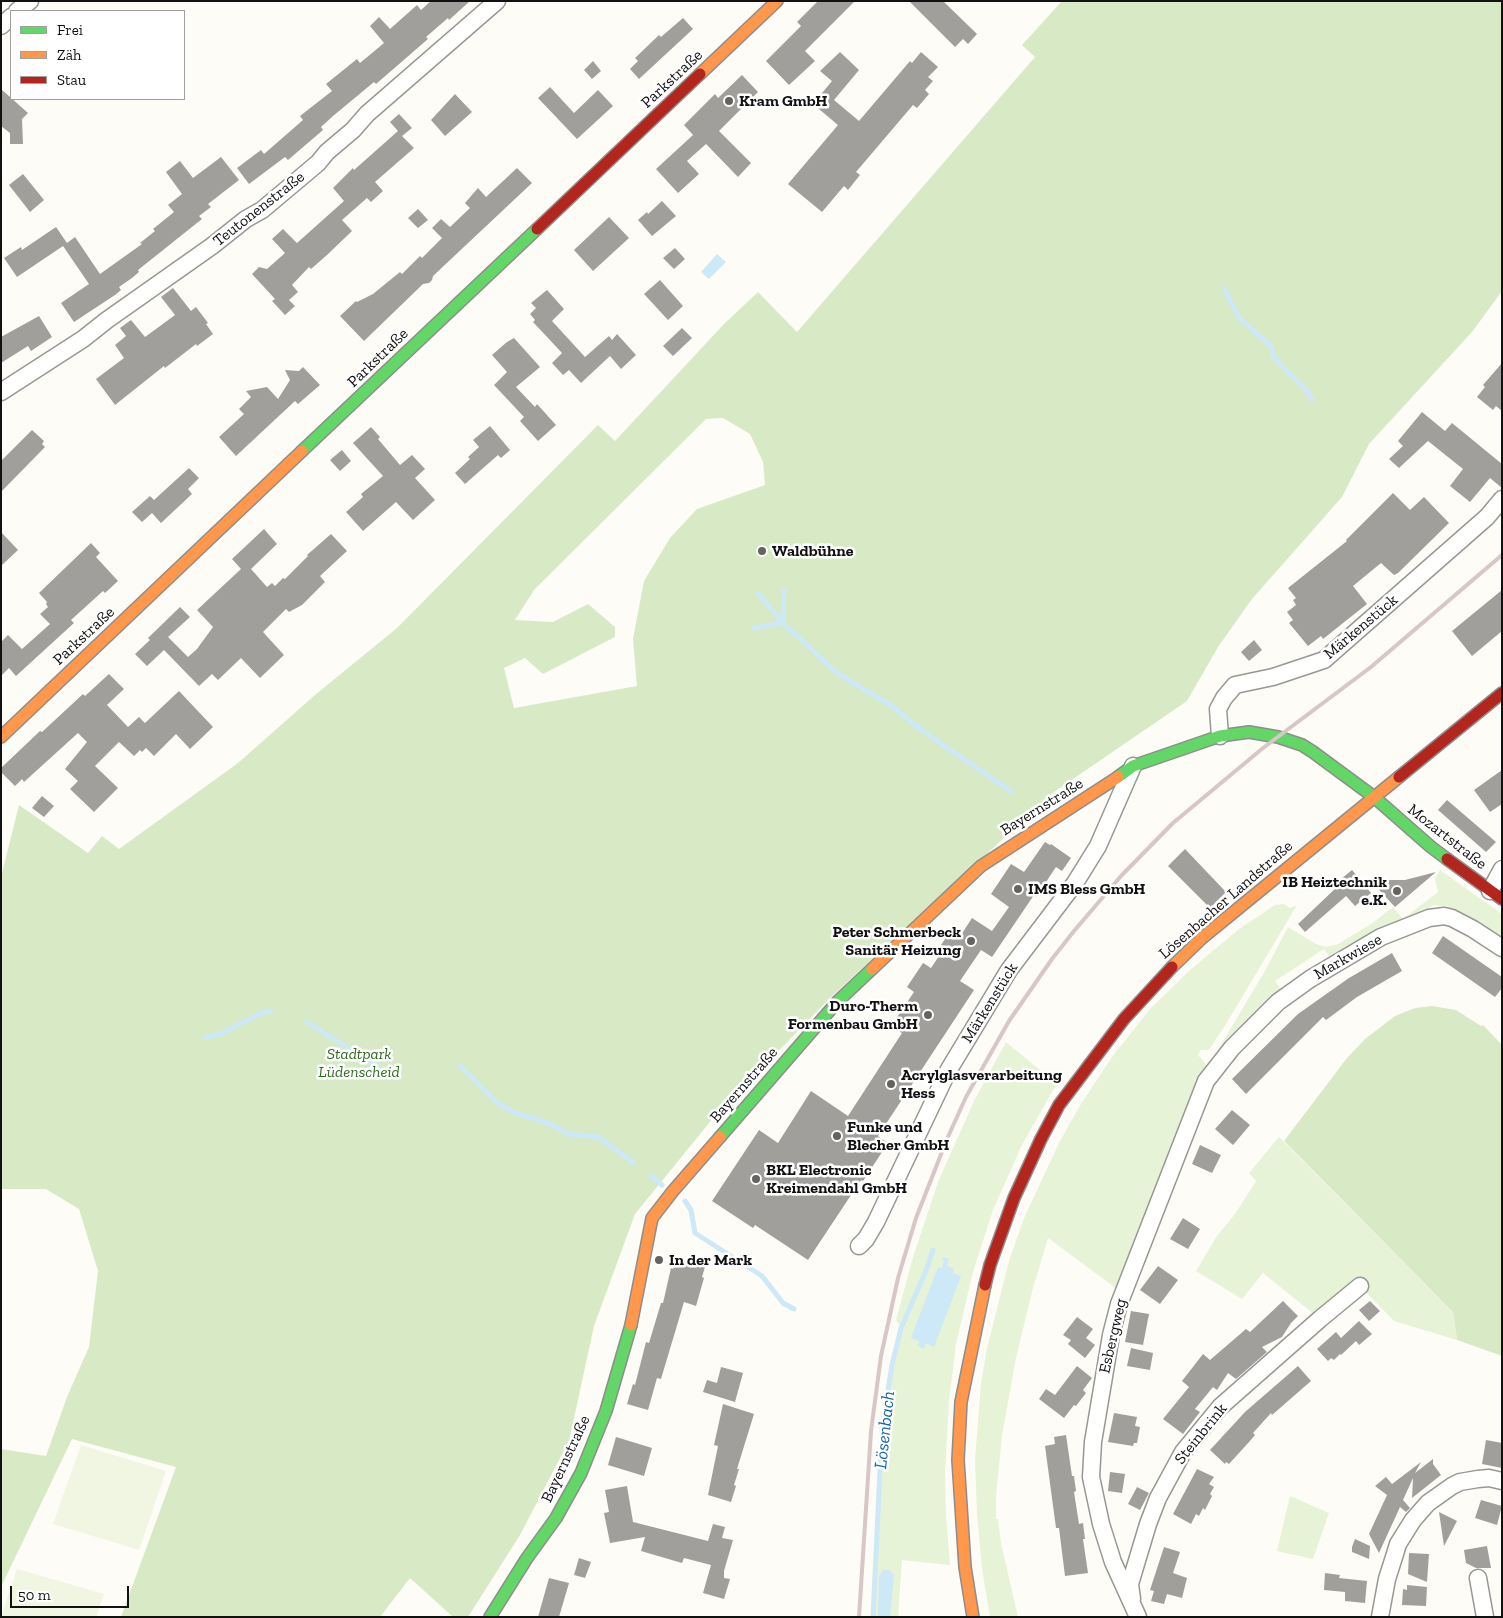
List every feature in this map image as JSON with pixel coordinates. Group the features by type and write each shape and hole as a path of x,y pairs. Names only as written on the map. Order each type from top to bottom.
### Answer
{"street":[{"path":"18,10 30,1"},
{"name":"Teutonenstraße","path":"1,392 83,340 106,320 212,246 246,219 262,210 318,163 327,152 353,130 366,114 496,1"},
{"name":"Parkstraße","path":"1,737 777,1"},
{"name":"Märkenstück","path":"1220,736 1218,709 1235,685 1272,677 1324,660 1487,517 1502,499"},
{"name":"Lösenbacher Landstraße","path":"973,1617 965,1568 958,1460 963,1394 980,1304 990,1265 1014,1198 1059,1105 1106,1041 1140,1001 1202,938 1502,693"},
{"path":"1220,736 1249,732 1278,737 1302,745 1340,771 1374,798"},
{"name":"Bayernstraße","path":"490,1617 527,1558 556,1518 581,1473 606,1411 630,1332 652,1218 673,1190 838,1001 981,866 1056,816 1107,785 1133,766 1220,736"},
{"name":"Märkenstück","path":"859,1246 866,1239 876,1222 948,1071 1009,970 1076,883 1098,846 1133,766"},
{"name":"Mozartstraße","path":"1374,798 1431,847 1496,895"},
{"path":"1496,895 1502,869"},
{"name":"Markwiese","path":"1218,1067 1232,1048 1278,1002 1340,960 1381,937 1429,918 1444,916 1473,929 1502,948"},
{"name":"Esbergweg","path":"1135,1610 1113,1562 1100,1524 1091,1478 1093,1442 1111,1335 1124,1290 1206,1081 1218,1067"},
{"name":"Steinbrink","path":"1135,1610 1130,1584 1148,1524 1158,1498 1183,1452 1220,1407 1360,1286"},
{"path":"1380,1617 1387,1579 1398,1544 1413,1520 1428,1503 1460,1482 1489,1478 1502,1481"},
{"path":"1478,1578 1485,1617"}],"green space":[{"name":"Stadtpark Lüdenscheid","path":"1062,1 1502,1 1502,291 1472,332 1369,444 1342,497 1252,599 1218,647 1187,701 1054,792 833,995 714,1117 635,1214 594,1326 569,1441 520,1535 468,1617 453,1617 410,1578 380,1617 121,1617 176,1467 72,1439 1,1587 1,1449 46,1456 67,1397 89,1347 98,1271 79,1209 46,1189 1,1189 1,877 19,805 88,853 102,836 119,849 238,763 315,695 397,628 598,425 615,441 724,324 758,292 797,332 1035,57 1022,45","holes":["723,418 750,434 763,462 765,485 697,509 670,538 644,581 633,639 637,686 514,708 504,668 525,658 543,674 615,637 615,627 588,604 553,622 515,620 534,590 706,419"]},
{"path":"1440,870 1502,914 1502,939 1466,914 1446,906 1434,905 1330,958 1324,949 1275,981 1282,991 1219,1058 1215,1055 1266,969 1288,927 1316,944 1326,947 1338,944 1371,924 1393,907 1403,919 1438,892 1435,879"},
{"path":"1284,904 1290,908 1297,905 1209,1050 1201,1050 1198,1055 1206,1064 1156,1186 1117,1289 1048,1238 1033,1288 1016,1358 1002,1436 996,1495 996,1519 998,1519 1001,1543 1018,1617 990,1617 982,1569 977,1513 975,1460 981,1384 987,1348 1009,1261 1024,1218 1060,1141 1081,1104 1112,1057 1150,1009 1190,970 1239,929 1275,905"},
{"path":"1432,1006 1456,1010 1481,1026 1483,1025 1502,1045 1502,1356 1457,1340 1453,1312 1284,1141 1347,1058 1365,1039 1395,1016 1415,1008"},
{"path":"1006,1042 1058,1085 1053,1090 1021,1147 993,1210 973,1272 956,1344 949,1401 945,1474 950,1565 902,1560 898,1617 873,1617 882,1427 892,1365 901,1328 896,1320 913,1257 938,1182 974,1101"},
{"path":"1279,1137 1453,1312 1457,1340 1394,1321 1357,1283 1315,1315 1263,1273 1242,1299 1196,1271 1217,1236 1235,1214 1256,1181 1249,1173"},
{"path":"81,1445 166,1471 139,1550 53,1524"},
{"path":"1290,1496 1329,1513 1313,1559 1277,1551"},
{"path":"17,1569 104,1594 96,1617 1,1617"}],"water":[{"path":"717,254 726,262 709,279 701,272"},
{"path":"943,1257 949,1259 947,1266 954,1269 953,1273 961,1276 934,1347 926,1343 924,1349 918,1346 919,1341 911,1338 938,1267 942,1268"},
{"path":"883,1570 889,1570 894,1575 890,1617 878,1617 879,1577"}],"building":[{"path":"431,1 470,1 426,37 428,39 376,84 374,82 333,116 321,127 323,130 288,160 285,157 249,184 237,168 261,150 264,154 303,120 300,116 332,91 326,84 357,59 360,63 384,43 370,26 379,17 390,29 417,5 421,10"},
{"path":"818,1 855,1 805,51 815,61 789,85 766,61 801,26 797,22"},
{"path":"909,1 943,1 977,34 968,44 963,39 955,47"},
{"path":"683,18 693,29 639,79 630,69 638,61 635,58 659,35 661,37"},
{"path":"840,52 859,70 834,100 859,121 910,61 912,63 921,52 938,67 928,77 933,81 925,90 929,94 917,108 913,105 856,172 860,175 848,190 844,186 822,212 788,184 838,125 813,104 832,81 820,71"},
{"path":"593,61 601,71 592,79 584,70"},
{"path":"742,75 758,92 719,131 751,163 738,177 706,144 687,161 699,174 678,193 656,169 693,135 684,125 715,94 718,98"},
{"path":"550,87 574,113 598,90 613,106 577,139 538,98"},
{"path":"1,89 10,97 10,100 13,100 28,113 22,119 23,144 10,144 10,133 1,126"},
{"path":"455,94 472,112 445,136 431,120"},
{"path":"399,114 412,128 402,136 414,148 375,182 383,191 371,202 367,198 342,220 352,231 311,269 309,267 292,285 298,292 289,300 295,306 285,315 272,301 275,299 252,274 259,267 267,269 285,253 272,239 283,229 297,243 344,201 333,188 353,168 354,170 398,131 390,122"},
{"path":"221,157 239,180 208,204 211,207 199,216 202,219 138,270 139,272 119,287 121,290 74,322 61,303 89,284 63,246 17,277 4,258 21,247 22,250 56,227 67,243 75,237 100,274 142,244 140,243 155,231 153,229 174,212 168,205 182,194 166,172 180,161 193,178"},
{"path":"517,168 532,183 433,276 429,283 423,284 364,341 340,316 356,301 373,294 400,272 402,274 420,256 422,258 442,238 432,228 441,219 450,227 470,208 465,203 478,188 486,197"},
{"path":"23,174 44,200 30,212 9,185"},
{"path":"662,201 676,216 652,236 638,220 647,212 648,214"},
{"path":"418,209 428,220 418,228 408,218"},
{"path":"609,217 629,238 593,271 574,250"},
{"path":"675,248 685,259 674,269 663,258"},
{"path":"660,280 683,306 668,320 644,294"},
{"path":"173,288 191,311 196,307 208,323 206,324 213,334 197,346 196,344 165,368 164,366 115,405 96,379 124,358 115,345 126,336 120,328 131,320 145,337 175,315 161,297"},
{"path":"547,290 564,309 552,321 585,357 609,336 612,340 617,334 636,355 621,369 610,356 581,383 569,370 563,375 552,363 562,353 533,322 535,320 530,314 536,308 531,303"},
{"path":"39,316 52,337 31,351 28,346 1,363 1,337"},
{"path":"682,328 692,338 673,356 663,346"},
{"path":"514,338 540,367 516,387 535,407 537,404 556,425 538,441 520,421 524,417 494,385 507,372 492,355"},
{"path":"1502,363 1502,411 1496,406 1493,410 1477,397 1485,387 1483,385"},
{"path":"303,367 320,385 298,404 295,401 236,456 219,437 244,414 239,409 251,397 246,391 267,387 278,399 290,380 285,370 299,371"},
{"path":"1422,412 1445,431 1452,423 1502,464 1502,488 1490,478 1470,502 1450,486 1463,469 1428,441 1399,468 1389,459 1403,446 1398,441"},
{"path":"490,426 510,450 501,458 498,455 465,484 455,473 470,459 468,457 479,447 473,440"},
{"path":"371,427 380,437 378,439 400,465 412,455 425,469 415,478 435,500 413,520 396,502 363,531 346,512 363,497 361,494 383,476 353,443"},
{"path":"32,430 44,441 42,444 45,447 1,492 1,461"},
{"path":"342,450 351,461 340,471 330,460"},
{"path":"189,468 199,478 188,489 192,494 161,523 152,513 142,522 132,512 150,496 154,500"},
{"path":"1393,493 1410,510 1424,497 1449,523 1398,573 1394,575 1381,563 1353,586 1367,604 1323,639 1321,636 1308,646 1289,623 1293,620 1287,612 1296,605 1293,600 1296,598 1288,588 1347,541"},
{"path":"264,529 277,544 251,569 267,587 272,583 275,586 283,578 285,579 307,555 331,534 347,551 320,576 325,582 302,605 289,612 286,609 263,632 284,655 260,678 241,658 218,680 212,674 199,686 164,650 147,666 135,654 150,640 148,638 180,607 190,617 168,637 188,657 197,649 213,627 197,610 241,569 232,559"},
{"path":"1,532 18,550 1,566"},
{"path":"91,543 100,553 96,557 118,581 105,593 103,591 71,620 74,623 16,676 9,668 1,676 1,642 8,635 22,649 50,624 40,614 48,607 47,602 39,593"},
{"path":"1502,590 1502,631 1472,656 1452,631"},
{"path":"1254,640 1262,650 1249,661 1241,652"},
{"path":"109,674 124,689 107,705 128,727 139,717 145,723 179,691 213,727 190,749 176,734 154,756 146,748 142,752 140,750 134,756 119,742 95,766 118,788 94,812 70,789 78,781 65,769 87,742 78,733 24,782 22,779 15,786 1,772 1,768 40,731 42,732 83,694 85,696"},
{"path":"1502,770 1502,804 1490,812 1474,790"},
{"path":"42,796 54,806 44,817 32,808"},
{"path":"1447,800 1496,842 1486,852 1438,810"},
{"path":"1045,842 1071,858 1062,871 1056,867 1036,897 1034,895 992,957 981,950 960,981 974,990 878,1136 888,1143 808,1260 755,1225 753,1228 712,1201 759,1130 778,1143 811,1091 848,1116 902,1033 891,1026 914,992 907,987 923,963 931,968 945,947 941,945 952,929 961,935 972,918 992,931 1009,907 991,894 1011,864 1024,872"},
{"path":"1185,849 1226,892 1210,908 1168,866"},
{"path":"1352,870 1371,893 1355,906 1346,896 1305,932 1298,924 1338,886 1336,883"},
{"name":"IB Heiztechnik e.K.","path":"1436,872 1395,907 1370,880 1405,880"},
{"path":"1443,936 1502,977 1502,988 1495,997 1432,953"},
{"path":"1392,953 1402,971 1357,997 1326,1020 1323,1017 1246,1094 1232,1079 1298,1014 1349,978"},
{"path":"1232,1110 1250,1125 1233,1145 1215,1129"},
{"path":"1200,1145 1221,1155 1212,1173 1192,1164"},
{"path":"1183,1218 1200,1229 1188,1249 1170,1239"},
{"path":"675,1260 705,1267 702,1277 704,1278 696,1306 684,1302 661,1379 657,1378 648,1410 627,1404 633,1384 635,1385 646,1342 649,1343 661,1303 663,1303 671,1268 673,1269"},
{"path":"1158,1266 1178,1280 1160,1304 1140,1290"},
{"path":"1283,1301 1298,1316 1282,1337 1262,1347 1267,1352 1236,1379 1228,1373 1217,1390 1213,1387 1195,1409 1200,1412 1183,1434 1163,1419 1189,1387 1182,1381 1203,1354 1210,1360 1246,1329 1250,1332"},
{"path":"1370,1301 1380,1311 1369,1321 1359,1310"},
{"path":"1131,1311 1149,1314 1143,1345 1125,1342"},
{"path":"1077,1317 1093,1329 1086,1338 1095,1345 1085,1358 1068,1344 1071,1340 1063,1335"},
{"path":"1359,1321 1372,1334 1359,1345 1356,1341 1334,1360 1331,1358 1328,1361 1317,1349 1336,1332 1341,1338"},
{"path":"1131,1348 1153,1353 1150,1370 1127,1366"},
{"path":"1077,1366 1092,1378 1083,1390 1086,1393 1064,1418 1039,1399 1046,1389 1055,1395"},
{"path":"1298,1366 1311,1381 1272,1415 1271,1413 1253,1433 1255,1435 1249,1442 1229,1464 1226,1462 1225,1464 1210,1450 1245,1412"},
{"path":"721,1367 743,1373 735,1402 703,1392 707,1380 717,1383"},
{"path":"723,1404 754,1414 737,1469 739,1469 734,1485 736,1486 731,1502 708,1495 718,1446 714,1445"},
{"path":"1114,1413 1137,1417 1135,1426 1140,1427 1137,1443 1134,1443 1133,1446 1108,1442"},
{"path":"1066,1435 1072,1476 1074,1476 1076,1491 1074,1492 1079,1524 1083,1523 1085,1539 1083,1539 1088,1573 1065,1576 1059,1528 1056,1528 1045,1446 1055,1444 1054,1437"},
{"path":"616,1437 652,1448 644,1476 608,1465"},
{"path":"1486,1440 1502,1443 1502,1468 1482,1464"},
{"path":"1433,1459 1433,1464 1441,1475 1412,1498 1413,1478 1403,1500 1410,1508 1406,1512 1400,1507 1379,1553 1369,1534 1387,1495 1375,1486 1386,1477 1392,1484 1421,1462 1415,1473"},
{"path":"1197,1469 1214,1477 1209,1484 1214,1487 1205,1510 1203,1508 1199,1516 1196,1514 1191,1524 1173,1514"},
{"path":"1110,1472 1125,1474 1122,1493 1108,1491"},
{"path":"627,1486 633,1522 708,1541 713,1524 725,1527 722,1538 733,1540 724,1571 724,1578 730,1579 724,1599 703,1593 711,1565 684,1558 682,1563 641,1551 645,1537 610,1543 604,1513 609,1512 605,1490"},
{"path":"1137,1487 1149,1493 1140,1510 1128,1504"},
{"path":"1481,1500 1502,1506 1497,1525 1475,1518"},
{"path":"1439,1512 1457,1521 1444,1546"},
{"path":"1355,1539 1370,1546 1369,1559 1352,1552"},
{"path":"1487,1546 1491,1568 1476,1568 1466,1563 1464,1550"},
{"path":"1164,1547 1180,1552 1173,1573 1187,1578 1182,1598 1167,1594 1164,1604 1151,1601 1154,1591 1150,1590"},
{"path":"1409,1553 1429,1554 1427,1582 1408,1574"},
{"path":"579,1558 591,1562 585,1578 574,1575"},
{"path":"1325,1573 1340,1575 1339,1578 1367,1581 1365,1603 1345,1601 1345,1592 1324,1590"},
{"path":"549,1578 569,1583 559,1617 538,1617"},
{"path":"1407,1585 1427,1587 1426,1606 1402,1605 1403,1589 1407,1590"}],"waterway":[{"path":"1224,288 1239,318 1271,346 1274,358 1306,390 1312,399"},
{"path":"754,628 783,623 784,590"},
{"path":"758,593 783,623 837,673 889,704 924,732 1012,792"},
{"path":"205,1038 220,1034 261,1013 271,1011"},
{"path":"307,1022 388,1073"},
{"path":"460,1066 496,1102 515,1113 546,1122 569,1134 598,1137 634,1163"},
{"path":"651,1176 662,1185"},
{"path":"685,1201 691,1210 695,1233 762,1276 783,1303 794,1309"},
{"name":"Lösenbach","path":"873,1617 882,1427 892,1365 901,1328 933,1250"}],"railway":[{"path":"859,1617 871,1431 881,1356 898,1278 916,1218 947,1139 966,1097 1009,1021 1074,931 1121,876 1173,823 1263,748 1371,667 1502,555"}],"traffic: fast":[{"path":"302,451 537,229"},
{"path":"1118,777 1133,766 1220,736 1249,732 1278,737 1302,745 1313,752 1374,797 1447,859"},
{"path":"720,1137 838,1001 872,969"},
{"path":"490,1617 527,1558 556,1518 581,1473 606,1411 631,1325"}],"traffic: slow":[{"path":"700,74 777,1"},
{"path":"1,737 302,451"},
{"path":"872,969 981,866 1118,777"},
{"path":"1172,967 1202,938 1399,777"},
{"path":"631,1325 652,1218 720,1137"},
{"path":"973,1617 965,1567 958,1460 961,1402 985,1285"}],"traffic: jam":[{"path":"537,229 700,74"},
{"path":"1399,777 1502,693"},
{"path":"1447,859 1502,899"},
{"path":"985,1285 990,1265 1014,1198 1059,1105 1124,1019 1172,967"}],"place":[{"name":"Kram GmbH","path":"729,101"},
{"name":"Waldbühne","path":"762,551"},
{"name":"IMS Bless GmbH","path":"1018,889"},
{"name":"IB Heiztechnik e.K.","path":"1397,891"},
{"name":"Peter Schmerbeck Sanitär Heizung","path":"971,941"},
{"name":"Duro-Therm Formenbau GmbH","path":"928,1015"},
{"name":"Acrylglasverarbeitung Hess","path":"891,1084"},
{"name":"Funke und Blecher GmbH","path":"837,1136"},
{"name":"BKL Electronic Kreimendahl GmbH","path":"756,1179"},
{"name":"In der Mark","path":"659,1260"}]}
